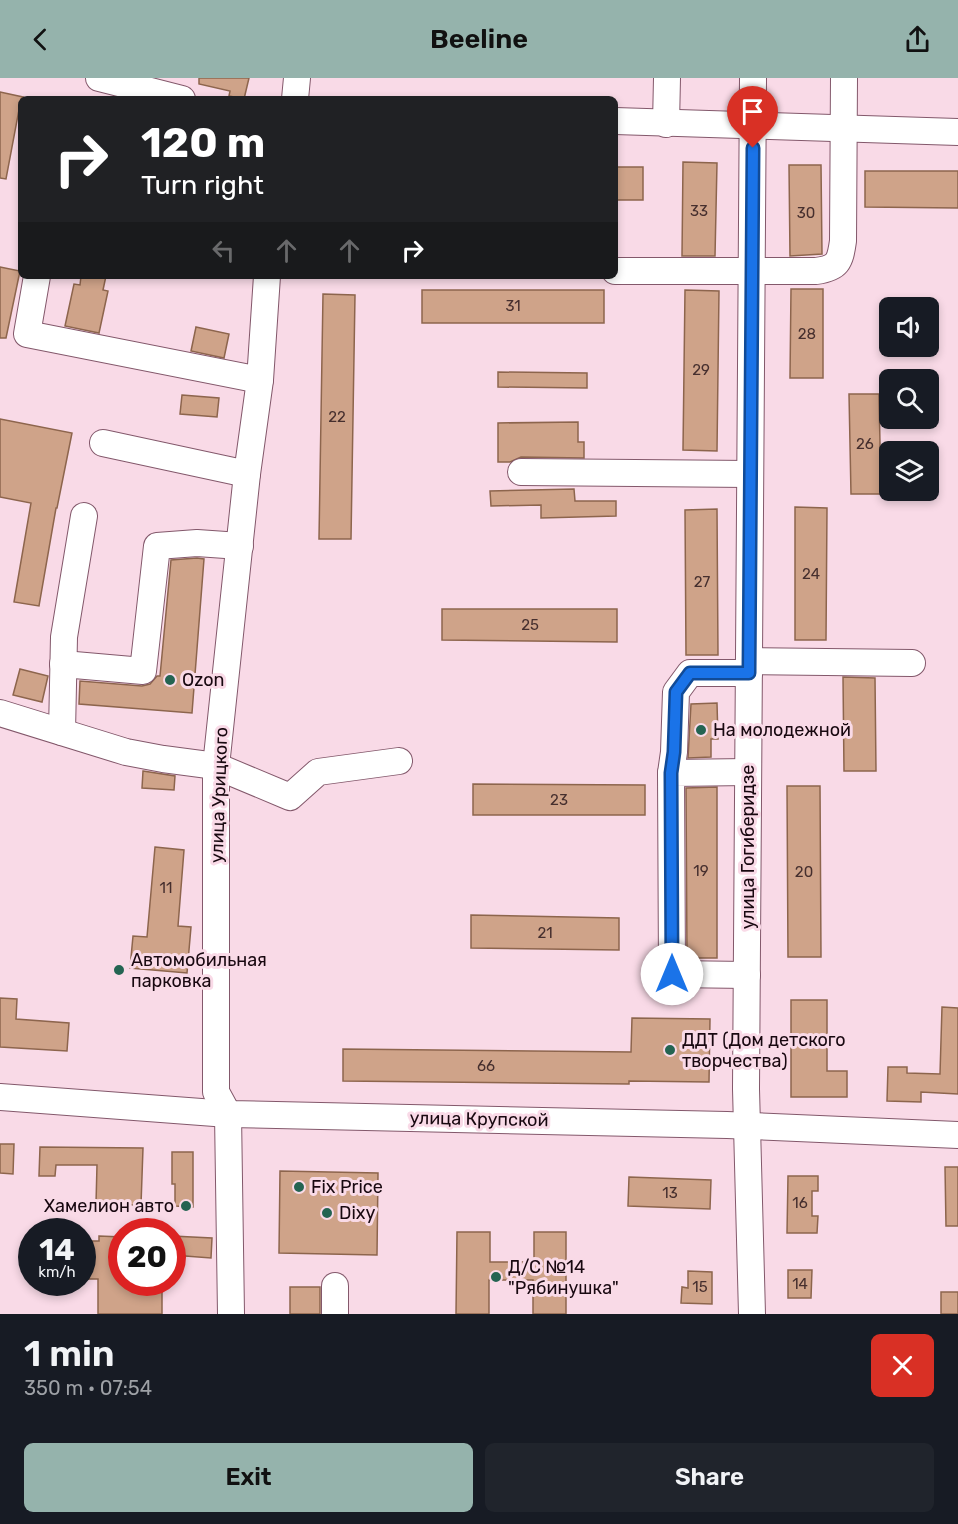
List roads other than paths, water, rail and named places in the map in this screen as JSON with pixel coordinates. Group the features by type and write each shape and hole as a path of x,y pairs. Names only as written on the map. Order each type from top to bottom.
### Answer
{"street":[{"path":"99,78 170,96"},
{"path":"295,96 297,78"},
{"path":"666,124 667,78"},
{"name":"улица Гогиберидзе","path":"752,1314 747,1126 747,975 753,78"},
{"path":"618,271 816,271 834,267 838,261 843,241 844,78"},
{"path":"618,121 958,132"},
{"path":"36,279 27,334 260,380"},
{"name":"улица Урицкого","path":"231,1314 228,1114 216,1092 216,766 247,474 260,380 267,279"},
{"path":"103,443 247,474"},
{"path":"521,472 750,474"},
{"path":"62,732 64,637 84,516"},
{"path":"63,664 143,671 157,546 197,543 240,546"},
{"path":"747,975 672,974 671,773 676,692 690,673 749,667 912,663"},
{"path":"0,713 126,752 216,766 290,797 318,772 399,761"},
{"path":"671,773 748,772"},
{"name":"улица Крупской","path":"0,1097 228,1114 747,1126 958,1136"},
{"path":"335,1286 335,1314"}],"place":[{"name":"Ozon","path":"170,680"},
{"name":"На молодежной","path":"701,730"},
{"name":"Автомобильная парковка","path":"119,970"},
{"name":"ДДТ (Дом детского творчества)","path":"670,1050"},
{"name":"Fix Price","path":"299,1187"},
{"name":"Хамелион авто","path":"186,1206"},
{"name":"Dixy","path":"327,1213"},
{"name":"Д/С №14 \"Рябинушка\"","path":"496,1277"}]}
